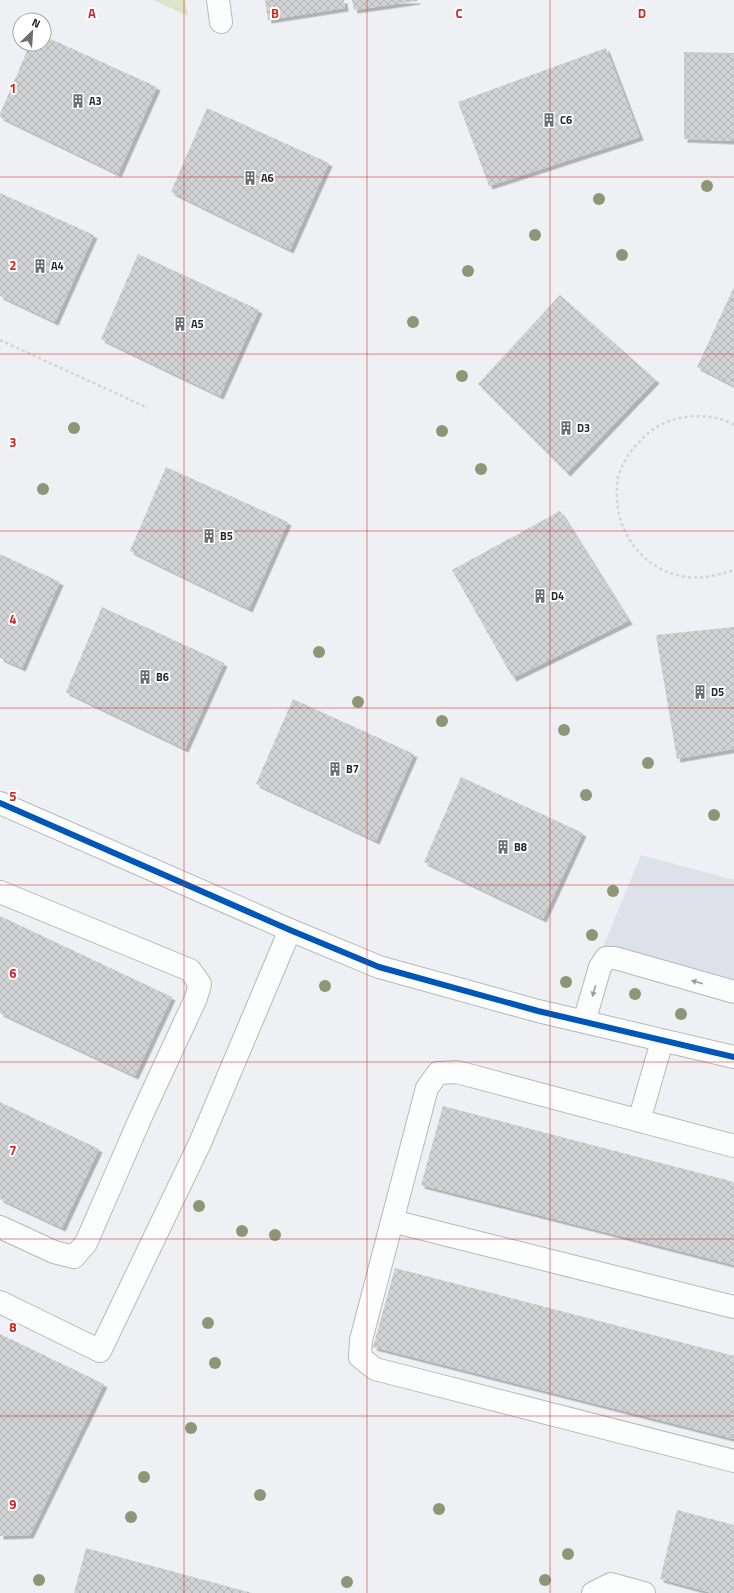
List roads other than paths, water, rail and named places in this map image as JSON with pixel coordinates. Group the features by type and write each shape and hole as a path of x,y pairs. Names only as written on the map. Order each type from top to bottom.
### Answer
{"street":[{"path":"218,0 221,22"},
{"path":"1,808 379,967 475,994 584,1022 734,1057"},
{"path":"0,892 190,970 200,984 196,998 140,1119 86,1243 74,1257 54,1252 0,1227"},
{"path":"0,1302 100,1351 200,1143 290,930"},
{"path":"584,1022 600,967 606,958 615,958 734,992"},
{"path":"639,1121 662,1041"},
{"path":"734,1146 458,1072 438,1072 427,1088 361,1340 360,1357 375,1369 734,1461"},
{"path":"392,1221 734,1307"},
{"path":"593,1593 610,1584 644,1593"}],"place":[{"name":"A3","path":"78,101"},
{"name":"C6","path":"549,120"},
{"name":"A6","path":"250,178"},
{"name":"A4","path":"40,266"},
{"name":"A5","path":"180,324"},
{"name":"D3","path":"566,428"},
{"name":"B5","path":"209,536"},
{"name":"D4","path":"540,596"},
{"name":"B6","path":"145,677"},
{"name":"D5","path":"700,692"},
{"name":"B7","path":"335,769"},
{"name":"B8","path":"503,847"}]}
